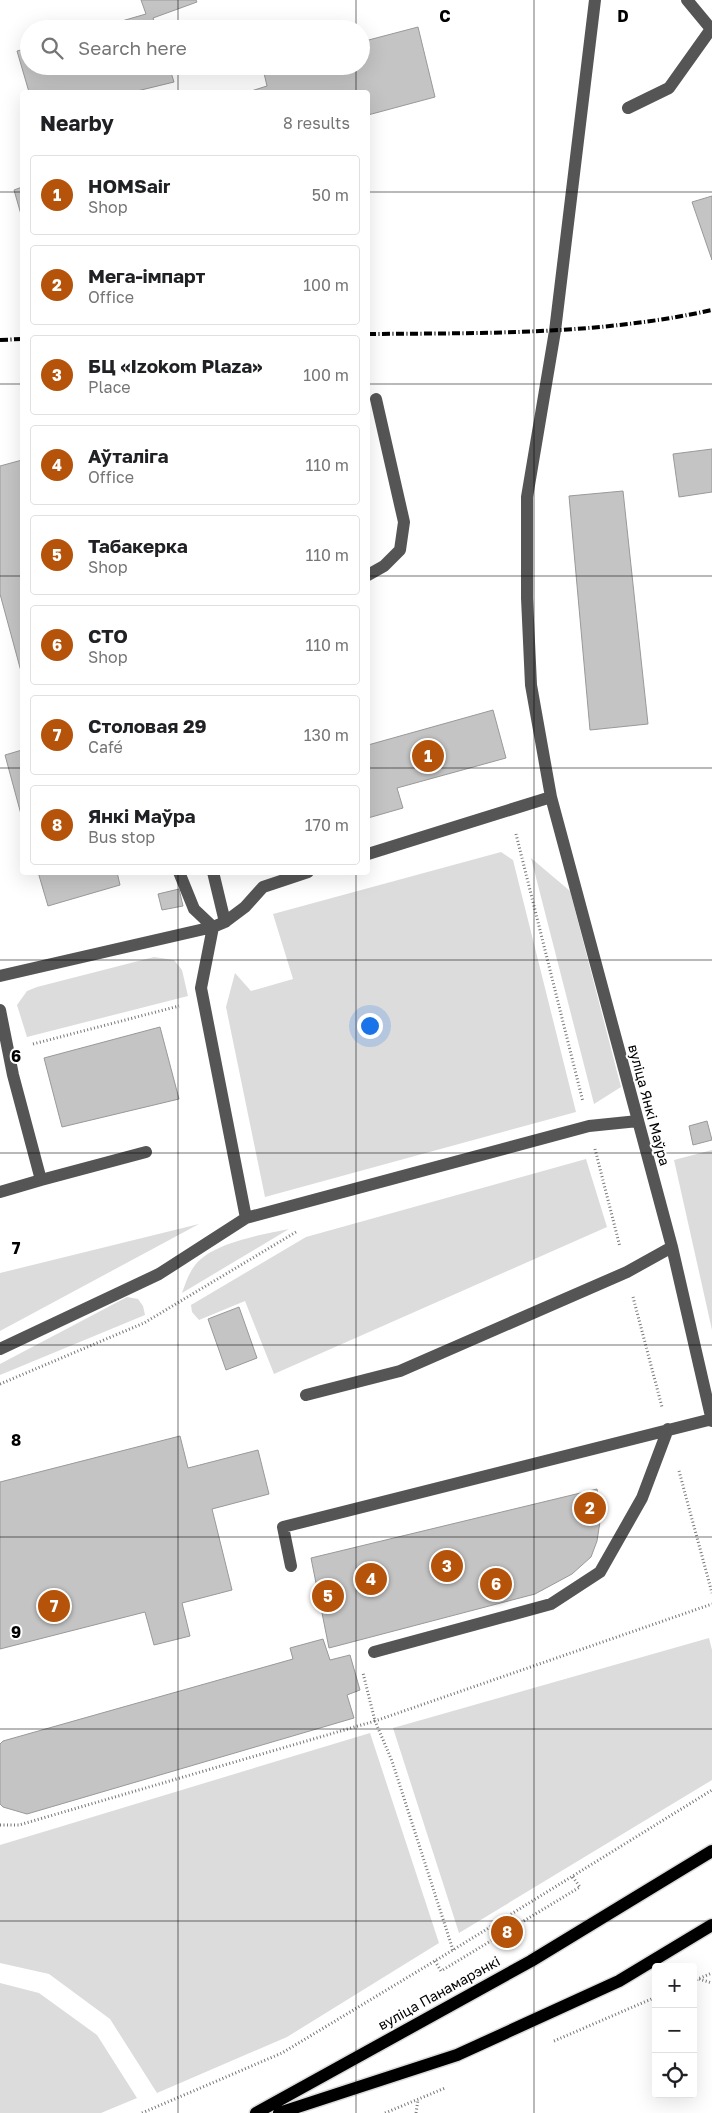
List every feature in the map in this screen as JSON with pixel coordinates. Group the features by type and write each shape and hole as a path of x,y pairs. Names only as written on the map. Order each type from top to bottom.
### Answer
{"main road":[{"name":"вуліца Панамарэнкі","path":"256,2113 531,1961 712,1851"},
{"path":"279,2113 456,2055 619,1981 712,1925"}],"street":[{"name":"вуліца Янкі Маўра","path":"595,0 555,332 528,497 527,598 531,685 551,797 672,1247 712,1420"},
{"path":"628,108 669,88 711,29 687,0"},
{"path":"370,574 384,566 400,550 404,522 376,399"},
{"path":"370,853 551,797"},
{"path":"180,875 194,909 219,925"},
{"path":"213,875 219,925 202,988 246,1218"},
{"path":"0,976 219,925 245,908 263,887 299,875"},
{"path":"0,1010 12,1075 41,1180"},
{"path":"0,1349 159,1274 246,1218 589,1126 638,1121"},
{"path":"0,1192 146,1152"},
{"path":"306,1395 400,1372 627,1272 672,1247"},
{"path":"291,1566 283,1527 668,1429 712,1420"},
{"path":"374,1652 551,1604 600,1572 642,1498 668,1429"}],"path":[{"path":"510,809 589,1126 712,1593"},
{"path":"8,1050 185,1005"},
{"path":"0,1384 144,1323 297,1232"},
{"path":"0,1825 19,1825 375,1721 712,1604"},
{"path":"362,1668 375,1721 392,1761 453,1950"},
{"path":"142,2113 282,2052 435,1961 712,1790"},
{"path":"435,1961 441,1971 545,1909 580,1887 572,1876"},
{"path":"698,1979 712,1973"},
{"path":"698,1979 712,1983"},
{"path":"416,2113 418,2099"}],"shaded area":[{"path":"501,852 513,860 576,1112 265,1197 226,1007 235,973 251,991 293,979 273,914"},
{"path":"531,858 570,891 621,1087 594,1104"},
{"path":"154,957 174,960 182,970 188,996 27,1037 17,1005 27,991"},
{"path":"712,1150 712,1330 674,1160"},
{"path":"586,1159 607,1227 274,1374 245,1301 199,1320 192,1312 191,1305 306,1237"},
{"path":"199,1224 0,1331 0,1273"},
{"path":"289,1229 182,1293 193,1268 211,1252 237,1241"},
{"path":"127,1297 138,1299 143,1306 145,1315 0,1375 0,1364"},
{"path":"709,1638 712,1650 712,1780 459,1933 393,1728"},
{"path":"370,1733 439,1943 287,2037 157,2093 110,2019 49,1974 0,1963 0,1845"},
{"path":"0,1983 39,1993 97,2035 137,2098 101,2113 0,2113"}],"building":[{"path":"141,0 196,0 197,2 153,18 154,20 125,20 146,14"},
{"path":"418,27 435,97 370,114 370,90 254,90 267,86 264,75 370,75 370,40"},
{"path":"20,50 20,61 17,51"},
{"path":"24,75 172,75 174,82 141,90 28,90"},
{"path":"20,188 20,211 14,190"},
{"path":"712,196 712,260 692,202"},
{"path":"712,449 712,492 679,497 673,454"},
{"path":"20,461 20,668 0,594 0,466"},
{"path":"623,491 648,724 590,730 569,496"},
{"path":"493,710 506,758 397,788 403,808 370,817 370,744"},
{"path":"20,751 20,811 5,755"},
{"path":"39,875 118,875 120,885 48,906"},
{"path":"179,889 183,906 162,910 158,894"},
{"path":"160,1027 179,1099 62,1127 44,1058"},
{"path":"707,1121 712,1140 693,1145 689,1126"},
{"path":"239,1307 257,1358 226,1370 208,1319"},
{"path":"180,1436 188,1468 258,1450 269,1494 212,1509 232,1590 182,1603 190,1636 154,1645 145,1612 0,1649 0,1482"},
{"path":"597,1489 601,1515 597,1541 591,1557 572,1574 535,1594 329,1648 311,1558"},
{"path":"323,1639 330,1660 350,1655 360,1690 347,1695 354,1718 27,1814 3,1807 0,1804 0,1744 3,1741 293,1659 290,1648"}],"railway":[{"path":"370,334 498,333 584,328 627,324 712,310"},
{"path":"0,340 20,339"}],"place":[{"name":"HOMSair","path":"428,756"},
{"name":"Мега-імпарт","path":"590,1508"},
{"name":"БЦ «Izokom Plaza»","path":"447,1566"},
{"name":"Аўталіга","path":"371,1579"},
{"name":"СТО","path":"496,1584"},
{"name":"Табакерка","path":"328,1596"},
{"name":"Столовая 29","path":"54,1606"},
{"name":"Янкі Маўра","path":"507,1932"}]}
